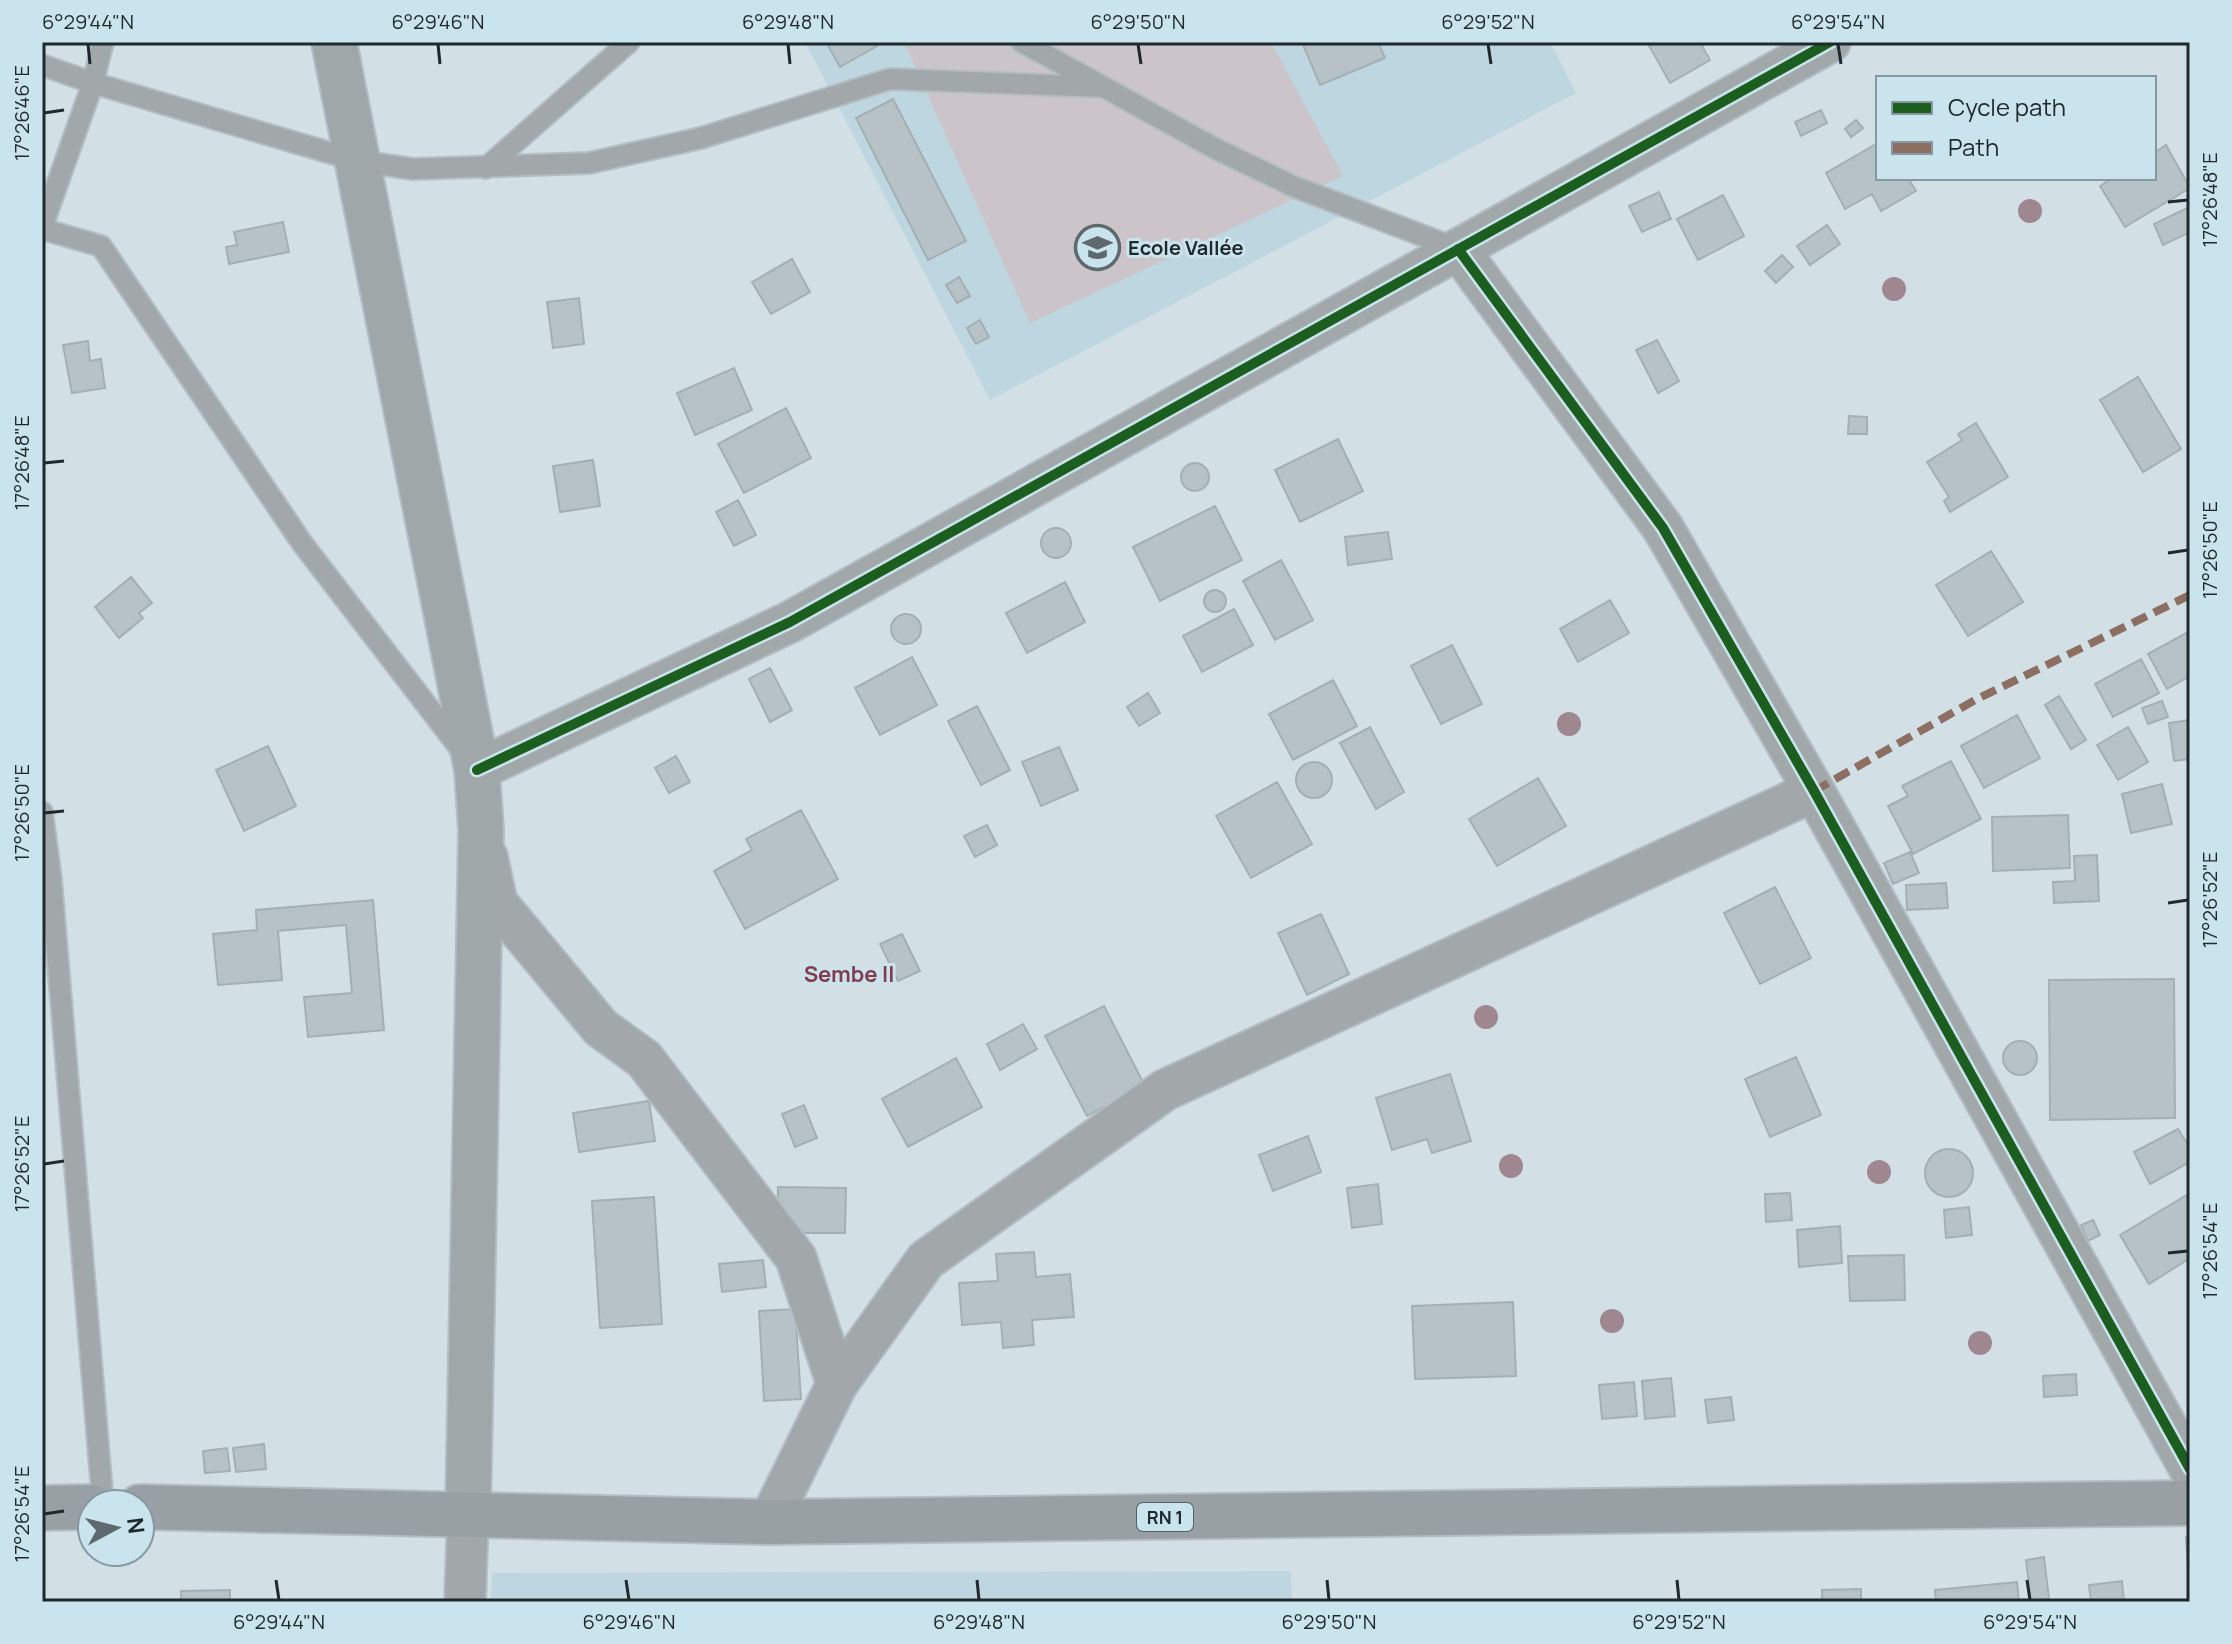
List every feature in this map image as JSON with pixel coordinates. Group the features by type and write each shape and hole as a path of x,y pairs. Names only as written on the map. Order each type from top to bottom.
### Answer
{"main road":[{"path":"334,42 477,770 481,830 468,1514"},
{"name":"RN 1","path":"156,1507 769,1522 2190,1503"},
{"path":"42,1508 76,1507"}],"street":[{"path":"477,770 790,622 1830,42"},
{"path":"1458,249 1663,528 1814,791 2190,1469"},
{"path":"769,1522 837,1384 926,1260 1165,1090 1814,791"},
{"path":"481,830 497,903 601,1028 644,1059 796,1258 837,1384"},
{"path":"465,1602 468,1514"}],"lane":[{"path":"103,42 93,83 42,228 101,246 302,543 477,770"},
{"path":"486,168 629,42"},
{"path":"1022,42 1216,149 1295,187 1458,249"},
{"path":"42,65 358,161 413,169 589,163 701,138 890,79 1104,87"},
{"path":"42,812 52,894 102,1488"}],"shaded area":[{"name":"Ecole Vallée","path":"805,42 1550,42 1576,93 990,400"},
{"path":"904,42 1271,42 1343,176 1030,323"},
{"path":"1291,1571 1292,1602 491,1602 492,1573"}],"building":[{"path":"826,42 874,42 877,46 840,67"},
{"path":"1302,42 1378,42 1385,58 1320,85"},
{"path":"1647,42 1700,42 1710,60 1670,83"},
{"path":"893,99 966,241 928,260 856,118"},
{"path":"1821,110 1827,123 1801,136 1795,122"},
{"path":"1856,120 1863,128 1851,137 1845,129"},
{"path":"1876,144 1876,180 1909,180 1916,191 1881,211 1872,194 1845,209 1826,173"},
{"path":"2166,145 2190,188 2125,227 2100,186 2110,180 2156,180 2156,152"},
{"path":"1659,192 1671,219 1642,232 1629,206"},
{"path":"1723,195 1744,236 1698,260 1677,219"},
{"path":"2189,207 2190,232 2163,245 2154,224"},
{"path":"283,222 289,252 229,264 226,247 237,245 234,232"},
{"path":"1827,225 1840,244 1810,265 1797,246"},
{"path":"1782,255 1793,267 1776,283 1765,271"},
{"path":"792,259 810,292 771,314 752,282"},
{"path":"959,277 970,296 957,303 946,285"},
{"path":"579,298 584,344 553,348 547,302"},
{"path":"980,320 989,337 976,344 967,328"},
{"path":"1657,340 1679,381 1658,393 1636,350"},
{"path":"88,341 90,361 101,359 105,388 72,393 63,345"},
{"path":"734,368 752,410 695,435 677,393"},
{"path":"2138,377 2181,449 2143,472 2100,400"},
{"path":"786,408 811,458 744,493 718,444"},
{"path":"1849,416 1867,417 1867,434 1848,434"},
{"path":"1976,423 2008,477 1950,512 1944,501 1949,497 1927,462 1962,440 1958,434"},
{"path":"1338,439 1363,491 1300,522 1275,470"},
{"path":"593,460 600,506 560,512 553,466"},
{"path":"1195,463 1205,467 1209,477 1205,487 1195,491 1185,487 1181,477 1185,467"},
{"path":"738,500 756,535 734,546 716,512"},
{"path":"1215,506 1242,560 1160,601 1133,547"},
{"path":"1056,528 1067,532 1071,543 1067,554 1056,558 1045,554 1041,543 1045,532"},
{"path":"1388,532 1392,559 1348,565 1345,537"},
{"path":"1991,551 2023,602 1968,636 1936,585"},
{"path":"1281,560 1313,620 1275,640 1243,581"},
{"path":"131,577 152,603 139,613 143,618 119,638 95,607"},
{"path":"1065,582 1085,622 1027,653 1006,613"},
{"path":"1215,590 1223,593 1226,601 1223,609 1215,612 1207,609 1204,601 1207,593"},
{"path":"1610,600 1629,633 1578,662 1560,629"},
{"path":"1234,609 1253,645 1202,672 1183,636"},
{"path":"906,614 917,618 921,629 917,640 906,644 895,640 891,629 895,618"},
{"path":"2186,633 2190,640 2190,676 2167,689 2148,654"},
{"path":"1452,645 1482,704 1441,724 1411,666"},
{"path":"912,657 937,705 880,735 855,688"},
{"path":"2141,659 2159,693 2113,717 2095,684"},
{"path":"770,668 792,710 770,722 749,679"},
{"path":"1333,680 1357,726 1293,760 1269,714"},
{"path":"1148,693 1160,713 1139,726 1127,707"},
{"path":"2059,696 2086,740 2071,749 2045,705"},
{"path":"2162,701 2168,717 2148,724 2142,708"},
{"path":"977,706 1010,770 981,785 948,721"},
{"path":"2017,715 2040,758 1984,788 1961,746"},
{"path":"2190,720 2190,759 2174,761 2169,723"},
{"path":"1370,727 1404,792 1376,809 1340,743"},
{"path":"2128,727 2148,762 2118,780 2097,745"},
{"path":"268,746 296,806 244,831 216,770"},
{"path":"1059,747 1078,790 1041,806 1022,762"},
{"path":"676,756 690,782 669,793 655,768"},
{"path":"1951,761 1981,819 1913,854 1888,806 1908,796 1902,786"},
{"path":"1314,762 1326,768 1332,780 1326,792 1314,798 1302,792 1296,780 1302,768"},
{"path":"1538,778 1566,826 1497,866 1469,819"},
{"path":"1277,782 1312,844 1251,878 1216,816"},
{"path":"2162,784 2172,824 2131,833 2122,794"},
{"path":"801,810 838,879 745,929 714,871 752,850 746,839"},
{"path":"2068,815 2070,868 1993,871 1992,817"},
{"path":"987,825 997,845 975,857 964,836"},
{"path":"1910,852 1919,873 1893,884 1884,863"},
{"path":"2097,855 2099,901 2054,903 2053,882 2075,881 2074,856"},
{"path":"1946,883 1948,908 1907,910 1906,885"},
{"path":"1775,887 1811,958 1760,984 1724,913"},
{"path":"373,900 384,1030 308,1037 304,997 352,993 346,925 278,931 282,980 218,985 213,934 257,930 256,910"},
{"path":"1321,914 1349,974 1307,995 1278,933"},
{"path":"902,934 920,971 898,981 880,944"},
{"path":"2174,979 2175,1118 2050,1120 2049,980"},
{"path":"1104,1006 1145,1086 1087,1116 1045,1036"},
{"path":"1023,1024 1037,1049 1000,1070 987,1044"},
{"path":"2020,1041 2032,1046 2037,1058 2032,1070 2020,1075 2008,1070 2003,1058 2008,1046"},
{"path":"1796,1057 1821,1115 1770,1137 1745,1079"},
{"path":"956,1058 982,1107 908,1147 882,1099"},
{"path":"1450,1074 1471,1141 1432,1153 1427,1139 1392,1150 1376,1098"},
{"path":"649,1101 655,1141 579,1152 573,1113"},
{"path":"804,1105 817,1138 795,1147 782,1114"},
{"path":"2178,1129 2190,1148 2190,1162 2150,1184 2134,1152"},
{"path":"1308,1136 1321,1172 1273,1191 1259,1155"},
{"path":"1949,1149 1966,1156 1973,1173 1966,1190 1949,1197 1932,1190 1925,1173 1932,1156"},
{"path":"1378,1184 1382,1224 1352,1228 1347,1188"},
{"path":"778,1187 846,1188 845,1233 777,1233"},
{"path":"1790,1193 1792,1220 1766,1222 1765,1194"},
{"path":"2190,1193 2190,1258 2149,1284 2120,1235"},
{"path":"654,1197 662,1324 600,1328 592,1201"},
{"path":"1969,1207 1972,1235 1946,1238 1944,1210"},
{"path":"2093,1220 2100,1235 2088,1241 2081,1225"},
{"path":"1840,1226 1842,1263 1799,1267 1797,1230"},
{"path":"1034,1252 1036,1277 1070,1274 1074,1317 1032,1320 1034,1345 1003,1348 1001,1322 962,1325 959,1283 998,1281 996,1254"},
{"path":"1904,1255 1905,1300 1850,1301 1848,1256"},
{"path":"763,1260 766,1287 722,1292 719,1264"},
{"path":"1513,1302 1516,1376 1415,1379 1412,1306"},
{"path":"795,1309 801,1399 764,1401 759,1311"},
{"path":"2076,1374 2077,1395 2044,1397 2043,1376"},
{"path":"1671,1378 1675,1416 1645,1419 1642,1381"},
{"path":"1634,1382 1637,1416 1602,1419 1599,1385"},
{"path":"1731,1397 1734,1420 1708,1423 1705,1400"},
{"path":"264,1444 266,1469 236,1472 233,1448"},
{"path":"227,1448 230,1471 205,1473 203,1451"},
{"path":"2186,1537 2190,1537 2190,1569 2188,1569"},
{"path":"2044,1557 2049,1599 2031,1601 2026,1560"},
{"path":"2122,1581 2124,1602 2091,1602 2089,1585"},
{"path":"2017,1582 2019,1602 1936,1602 1935,1590"},
{"path":"1861,1589 1861,1602 1822,1602 1822,1590"},
{"path":"230,1590 230,1602 181,1602 181,1591"}],"marked path":[{"path":"1814,791 1977,699 2190,595"}],"cycle path":[{"path":"477,770 790,622 1830,42"},
{"path":"1458,249 1663,528 1814,791 2190,1469"}],"place":[{"name":"Ecole Vallée","path":"1097,247"}],"district":[{"name":"Sembe II","path":"849,974"}]}
